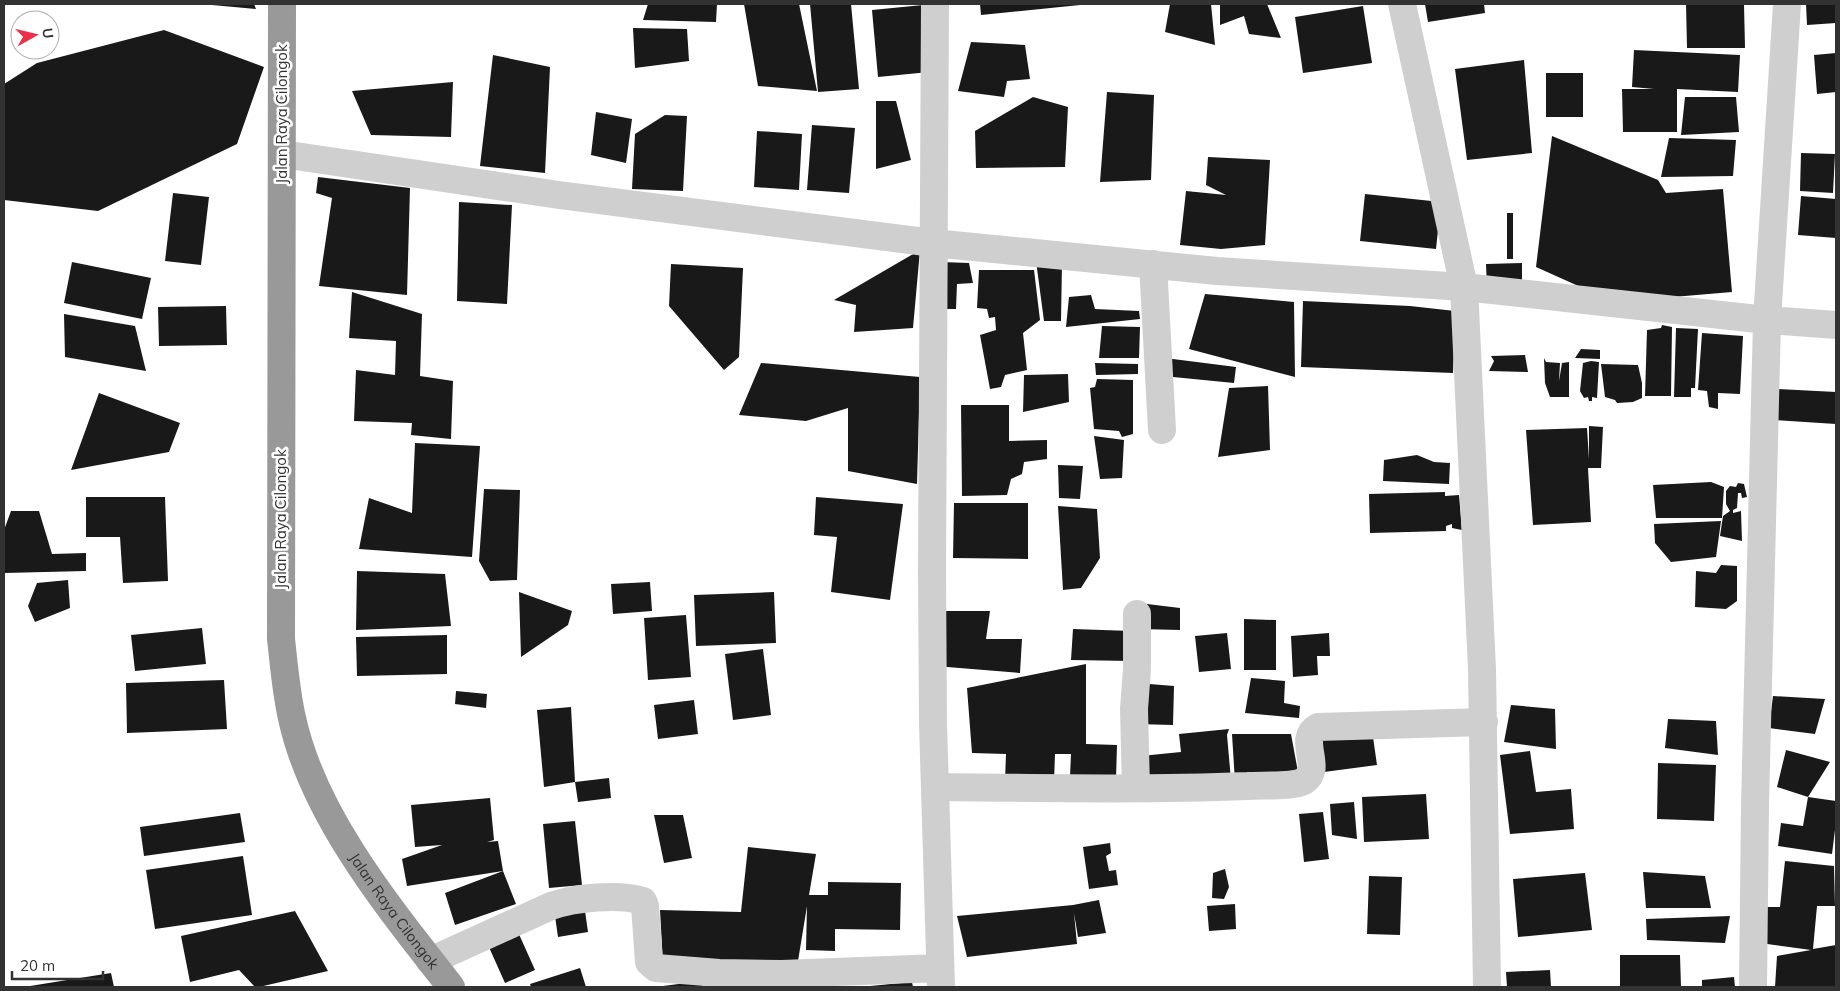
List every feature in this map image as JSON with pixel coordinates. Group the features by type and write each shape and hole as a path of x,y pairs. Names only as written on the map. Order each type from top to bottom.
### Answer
{"highway":[{"name":"Jalan Raya Cilongok","path":"282,4 281,639 292,719 310,774 346,845 451,987"}],"street":[{"path":"430,961 567,900 609,898 643,901 645,906 649,962 651,966 656,968 719,973 940,978 931,532 935,4"},
{"path":"1402,4 1464,287 1484,722 1487,987"},
{"path":"1753,987 1755,805 1767,320 1787,4"},
{"path":"282,154 559,195 933,243 1153,264 1464,287 1767,320 1836,325"},
{"path":"1153,264 1162,430"},
{"path":"1136,788 1134,709 1137,669 1137,614"},
{"path":"935,787 1136,788 1299,784 1310,775 1312,767 1309,737 1312,730 1318,727 1484,722"}],"building":[{"path":"254,4 256,9 212,5"},
{"path":"648,4 717,4 716,22 643,20"},
{"path":"744,4 799,4 817,91 758,86"},
{"path":"810,4 851,4 859,89 818,92"},
{"path":"980,4 1080,4 1080,5 981,15"},
{"path":"1170,4 1211,4 1215,45 1165,32"},
{"path":"1220,4 1267,4 1281,38 1249,34 1244,16 1220,25"},
{"path":"1425,4 1484,4 1485,13 1428,22"},
{"path":"1686,4 1744,4 1745,48 1687,48"},
{"path":"1806,4 1836,4 1836,23 1807,25"},
{"path":"923,5 929,72 878,77 872,10"},
{"path":"1363,6 1372,63 1303,73 1295,17"},
{"path":"633,28 687,29 689,61 635,68"},
{"path":"164,30 264,67 237,144 98,211 4,200 4,84 37,63 60,60 60,57"},
{"path":"971,42 1025,45 1030,79 1007,81 1004,97 958,91"},
{"path":"1634,50 1740,55 1738,92 1677,89 1677,132 1623,132 1622,89 1654,89 1632,87"},
{"path":"1836,53 1836,92 1817,94 1814,55"},
{"path":"493,55 550,67 545,173 480,166"},
{"path":"1524,60 1532,153 1467,160 1455,69"},
{"path":"1546,73 1583,73 1583,117 1546,117"},
{"path":"453,82 451,137 371,135 352,91"},
{"path":"1107,92 1154,95 1151,180 1100,182"},
{"path":"1033,97 1068,107 1065,167 976,168 975,131"},
{"path":"1685,97 1736,97 1739,132 1681,135"},
{"path":"876,101 896,101 911,160 876,169"},
{"path":"596,112 632,119 626,163 591,155"},
{"path":"665,115 687,116 683,191 632,189 635,134"},
{"path":"812,125 855,128 849,193 807,190"},
{"path":"757,131 802,134 799,190 754,187"},
{"path":"1552,136 1658,180 1666,193 1723,189 1732,292 1614,302 1536,267"},
{"path":"1669,138 1736,140 1733,176 1661,177"},
{"path":"1801,153 1835,154 1833,193 1800,191"},
{"path":"1208,157 1270,160 1265,245 1221,249 1180,245 1186,191 1226,195 1206,185"},
{"path":"318,177 410,188 407,295 319,286 332,198 316,193"},
{"path":"173,193 209,197 201,265 165,261"},
{"path":"1365,194 1441,202 1436,249 1360,241"},
{"path":"1801,196 1836,199 1836,238 1798,235"},
{"path":"459,202 512,205 507,304 457,301"},
{"path":"1507,213 1513,213 1513,259 1507,259"},
{"path":"920,250 913,328 854,332 856,305 834,300"},
{"path":"1036,261 1062,262 1061,321 1044,321"},
{"path":"72,262 151,278 142,319 64,303"},
{"path":"941,262 969,263 973,283 957,284 956,309 945,309"},
{"path":"1522,263 1522,288 1487,289 1486,264"},
{"path":"671,264 743,268 739,357 724,370 669,306"},
{"path":"979,270 1034,270 1040,320 1023,333 1027,370 1005,375 1001,387 990,389 980,335 996,330 995,317 989,318 987,309 977,308"},
{"path":"352,292 422,314 420,376 453,381 451,439 411,435 412,423 354,421 356,370 395,375 396,341 349,338"},
{"path":"1205,294 1294,302 1295,377 1189,349"},
{"path":"1091,295 1095,309 1139,311 1140,319 1066,327 1069,297"},
{"path":"1303,301 1410,306 1455,311 1453,373 1301,367"},
{"path":"226,306 227,345 159,346 158,307"},
{"path":"64,314 135,326 146,371 65,357"},
{"path":"1662,325 1672,327 1671,396 1645,396 1647,330 1661,328"},
{"path":"1102,326 1140,327 1139,358 1099,358"},
{"path":"1676,328 1698,329 1695,388 1691,388 1691,397 1674,397"},
{"path":"1702,333 1743,336 1740,394 1718,393 1718,409 1709,407 1707,391 1698,390"},
{"path":"1581,349 1600,350 1600,359 1575,358"},
{"path":"1525,355 1528,372 1489,371 1494,361 1491,356"},
{"path":"1165,358 1236,367 1234,383 1163,376"},
{"path":"1544,358 1546,362 1560,363 1559,381 1562,363 1569,362 1569,397 1550,397 1545,383"},
{"path":"1599,362 1597,398 1592,397 1592,401 1589,401 1588,397 1584,398 1580,391 1583,363"},
{"path":"761,363 920,377 917,484 848,471 848,408 806,421 739,415"},
{"path":"1095,363 1138,364 1138,374 1096,375"},
{"path":"1601,364 1638,365 1642,383 1642,398 1633,402 1617,403 1615,400 1605,397"},
{"path":"1068,374 1069,402 1023,412 1024,375"},
{"path":"1097,379 1133,380 1133,434 1122,437 1119,431 1094,429 1090,388 1095,387"},
{"path":"1268,386 1270,450 1218,457 1229,388"},
{"path":"1776,389 1836,392 1836,424 1774,420"},
{"path":"99,393 180,423 169,452 71,470"},
{"path":"961,405 1009,405 1009,441 1047,440 1047,459 1024,462 1022,474 1011,479 1007,495 962,496"},
{"path":"1589,426 1603,427 1601,468 1588,468 1591,522 1533,525 1526,430 1587,428 1589,459"},
{"path":"1094,436 1124,440 1122,478 1100,479"},
{"path":"415,443 480,446 472,557 359,549 369,498 412,513"},
{"path":"1417,455 1434,462 1450,463 1449,484 1383,481 1384,460"},
{"path":"1058,465 1083,466 1080,499 1059,498"},
{"path":"1711,482 1724,487 1722,518 1656,518 1653,485"},
{"path":"1738,483 1744,484 1747,497 1742,498 1741,493 1738,493 1737,508 1733,510 1733,513 1741,511 1742,541 1720,536 1723,516 1730,511 1726,504 1726,491 1730,486 1736,487"},
{"path":"484,489 520,490 517,580 490,581 479,561"},
{"path":"1445,492 1445,496 1459,495 1462,530 1452,528 1452,524 1446,526 1446,531 1370,533 1369,494"},
{"path":"86,497 165,497 168,581 123,583 120,537 86,537"},
{"path":"816,497 903,504 890,600 831,592 837,537 814,535"},
{"path":"954,503 1028,503 1028,559 953,558"},
{"path":"1058,506 1097,509 1100,558 1081,588 1063,590"},
{"path":"11,511 39,511 52,554 86,553 86,571 4,573 4,530"},
{"path":"1721,521 1716,557 1671,562 1655,543 1654,524"},
{"path":"1721,565 1737,566 1737,601 1726,609 1695,607 1696,571 1716,573"},
{"path":"357,571 445,574 451,626 356,630"},
{"path":"68,580 70,608 35,622 28,606 37,583"},
{"path":"650,582 652,611 613,614 611,584"},
{"path":"519,592 572,611 568,625 521,657"},
{"path":"774,592 776,643 696,646 694,595"},
{"path":"1139,603 1180,608 1180,630 1139,629"},
{"path":"935,611 990,611 986,639 1022,639 1020,673 935,666"},
{"path":"686,615 691,677 648,680 644,618"},
{"path":"1244,619 1276,620 1276,670 1244,670"},
{"path":"202,628 206,664 135,671 131,635"},
{"path":"1073,629 1132,631 1131,661 1071,660"},
{"path":"1227,633 1231,669 1199,672 1195,636"},
{"path":"1329,633 1330,656 1317,656 1318,675 1293,677 1291,636"},
{"path":"447,635 447,674 357,676 356,637"},
{"path":"763,649 771,715 733,720 725,654"},
{"path":"1086,664 1086,744 1117,745 1116,779 1070,777 1071,754 1055,754 1054,782 1005,781 1006,754 972,753 967,688"},
{"path":"1251,678 1285,681 1284,703 1300,706 1299,718 1245,713"},
{"path":"224,680 227,729 127,733 126,683"},
{"path":"1137,683 1174,686 1173,725 1135,724"},
{"path":"456,691 487,694 486,708 455,704"},
{"path":"1773,696 1825,699 1815,734 1769,728"},
{"path":"694,700 698,734 658,739 654,705"},
{"path":"1511,705 1555,709 1556,749 1504,742"},
{"path":"571,707 575,782 544,787 537,710"},
{"path":"1668,719 1716,721 1718,755 1665,748"},
{"path":"1229,729 1227,735 1231,780 1143,778 1141,756 1181,752 1179,734"},
{"path":"1372,730 1377,765 1324,772 1319,737"},
{"path":"1232,734 1291,734 1298,772 1235,782"},
{"path":"1786,750 1830,762 1808,797 1777,787"},
{"path":"1530,751 1536,792 1571,789 1574,829 1510,834 1500,755"},
{"path":"1658,763 1716,765 1714,821 1657,819"},
{"path":"609,778 611,798 578,802 575,782"},
{"path":"1426,794 1429,839 1364,842 1362,797"},
{"path":"1808,797 1836,801 1836,822 1832,854 1778,846 1781,823 1803,826"},
{"path":"490,798 494,840 487,842 498,841 503,871 407,886 402,859 442,845 415,847 411,805"},
{"path":"1354,802 1357,839 1332,835 1330,804"},
{"path":"1323,812 1329,859 1304,862 1299,814"},
{"path":"240,813 245,842 144,856 140,827"},
{"path":"654,815 683,815 692,858 664,863"},
{"path":"575,821 582,885 549,888 543,824"},
{"path":"1110,843 1111,853 1106,856 1109,871 1116,870 1118,885 1089,889 1083,847"},
{"path":"748,847 816,854 809,895 828,895 828,882 901,883 900,930 835,929 835,951 806,950 807,906 798,961 663,964 660,910 741,912"},
{"path":"243,856 252,915 155,929 146,870"},
{"path":"1785,861 1834,866 1835,906 1817,906 1813,949 1836,945 1835,987 1775,987 1777,956 1811,950 1760,943 1765,907 1780,907"},
{"path":"1225,869 1229,887 1224,899 1212,898 1213,873"},
{"path":"503,871 516,904 455,925 445,893"},
{"path":"1643,872 1705,876 1711,908 1646,908"},
{"path":"1585,873 1592,930 1518,937 1513,879"},
{"path":"1369,876 1402,877 1400,935 1367,934"},
{"path":"1099,900 1106,933 1078,937 1074,913 1077,944 967,957 957,916 1073,905"},
{"path":"1235,904 1236,929 1209,931 1207,906"},
{"path":"295,911 328,971 259,987 255,987 239,970 190,982 181,936"},
{"path":"585,911 588,932 558,937 555,916"},
{"path":"1730,916 1725,943 1647,940 1646,919"},
{"path":"518,932 535,970 505,983 488,945"},
{"path":"1620,955 1680,955 1681,987 1620,987"},
{"path":"580,968 586,987 531,987 530,984"},
{"path":"1550,970 1551,987 1507,987 1506,972"},
{"path":"111,973 114,987 30,986"},
{"path":"1734,977 1735,987 1702,987 1702,980"},
{"path":"702,981 703,987 663,987 663,986"},
{"path":"912,982 913,987 870,987 870,986"}]}
